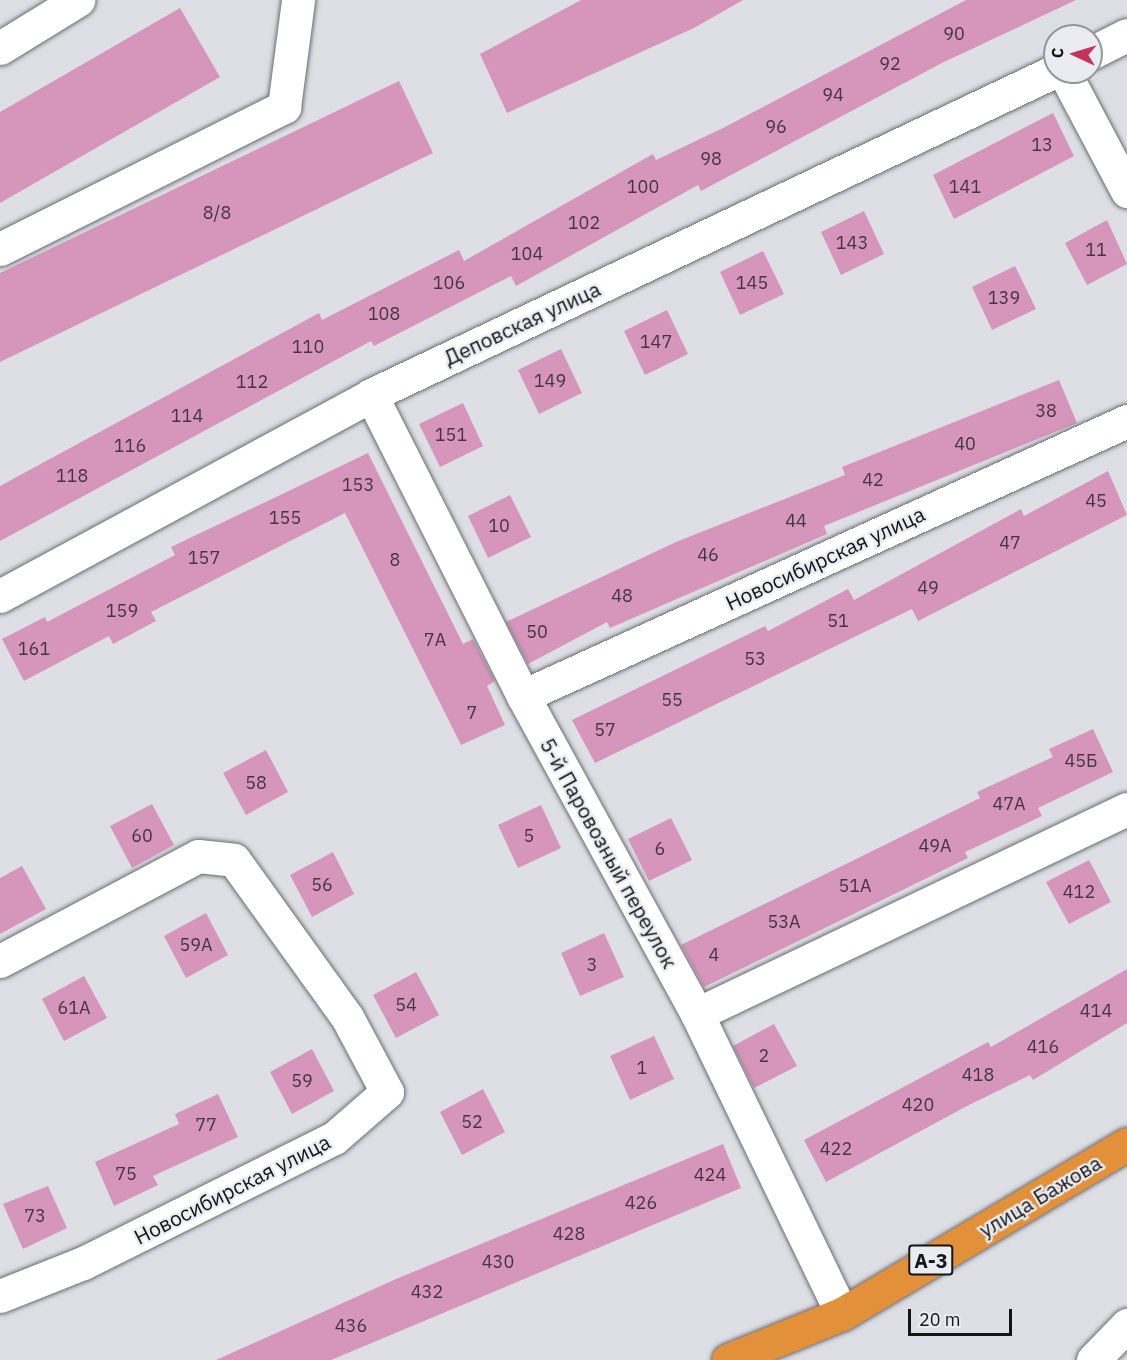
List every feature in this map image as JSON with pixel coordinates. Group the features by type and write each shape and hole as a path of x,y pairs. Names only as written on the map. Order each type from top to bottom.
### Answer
{"highway":[{"name":"улица Бажова","path":"728,1360 842,1314 1127,1144"}],"street":[{"path":"0,48 78,0"},
{"path":"0,249 284,107 298,0"},
{"path":"1103,47 1127,34"},
{"name":"Деповская улица","path":"0,596 371,395 1043,77"},
{"path":"1070,84 1127,191"},
{"name":"5-й Паровозный переулок","path":"371,395 523,696 697,1014 842,1314"},
{"name":"Новосибирская улица","path":"523,696 1127,421"},
{"path":"697,1014 1127,808"},
{"name":"Новосибирская улица","path":"0,961 198,856 234,860 347,1017 387,1092 334,1138 83,1263 0,1296"},
{"path":"1093,1360 1127,1325"}],"building":[{"path":"581,0 743,0 694,28 507,113 480,54"},
{"path":"966,0 1076,0 942,63 701,191 698,185 516,286 511,276 374,346 371,341 0,541 0,486 319,313 322,320 459,250 464,261 653,154 656,160 723,128"},
{"path":"180,8 220,77 0,203 0,112"},
{"path":"399,81 433,153 0,362 0,273"},
{"path":"1053,113 1074,156 954,219 933,175"},
{"path":"864,211 884,254 841,275 821,232"},
{"path":"1107,220 1127,264 1087,285 1065,243"},
{"path":"763,251 784,294 740,315 720,272"},
{"path":"1015,266 1036,309 992,330 972,287"},
{"path":"667,310 688,354 645,375 624,331"},
{"path":"561,349 582,393 539,414 518,370"},
{"path":"1059,380 1077,423 824,526 827,534 610,628 607,622 528,664 506,622 676,542 845,475 842,467"},
{"path":"463,403 483,446 440,467 419,424"},
{"path":"368,453 463,644 473,639 495,681 487,686 505,725 461,745 345,513 151,612 156,621 113,644 109,636 24,681 2,639 45,617 47,622 175,555 171,547"},
{"path":"1108,471 1127,515 918,621 912,609 595,763 572,720 765,626 768,631 848,589 854,600 1021,509 1024,516"},
{"path":"510,495 531,537 488,558 468,516"},
{"path":"1093,729 1113,772 1038,808 1042,816 965,852 968,858 704,987 681,945 980,798 977,792 1053,757 1049,749"},
{"path":"266,750 288,792 246,815 223,773"},
{"path":"152,804 174,845 132,868 110,826"},
{"path":"541,805 561,848 518,868 498,825"},
{"path":"671,818 692,860 649,881 628,839"},
{"path":"333,852 354,894 312,917 290,875"},
{"path":"1089,860 1111,902 1069,924 1046,882"},
{"path":"22,866 46,909 0,934 0,878"},
{"path":"206,913 228,955 186,978 164,936"},
{"path":"604,933 624,977 580,996 561,953"},
{"path":"1127,969 1127,1023 1033,1080 1030,1075 967,1106 826,1182 804,1140 988,1042 991,1047"},
{"path":"416,972 439,1015 396,1038 373,995"},
{"path":"84,976 107,1018 64,1041 42,999"},
{"path":"774,1024 797,1066 754,1088 733,1046"},
{"path":"654,1036 674,1079 630,1100 610,1056"},
{"path":"312,1049 334,1091 292,1114 270,1072"},
{"path":"483,1089 505,1132 462,1155 440,1112"},
{"path":"218,1094 238,1137 153,1176 158,1185 114,1206 95,1162 179,1124 175,1114"},
{"path":"723,1144 741,1188 331,1360 216,1360 396,1279"},
{"path":"48,1186 67,1228 23,1249 3,1204"}]}
